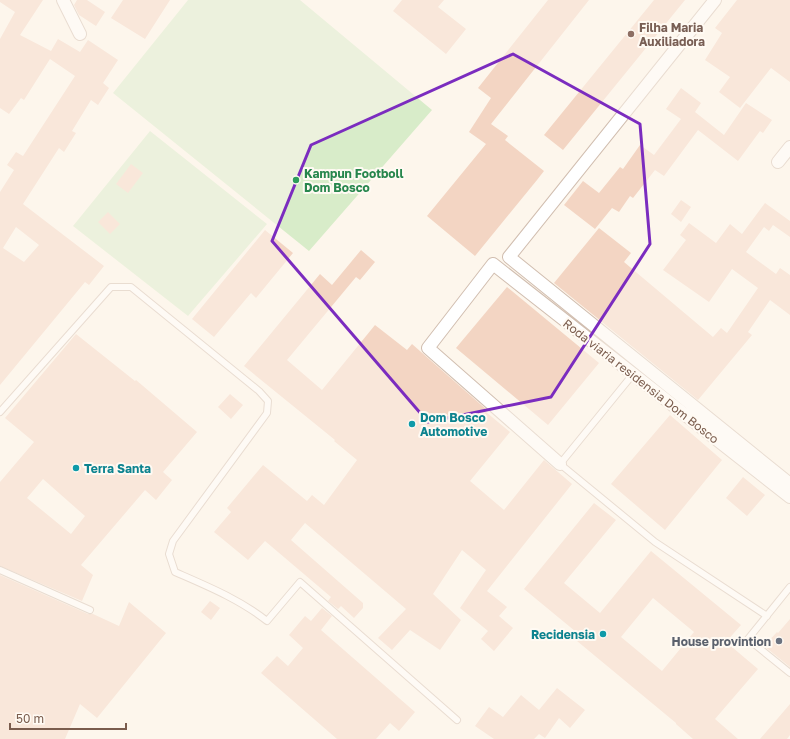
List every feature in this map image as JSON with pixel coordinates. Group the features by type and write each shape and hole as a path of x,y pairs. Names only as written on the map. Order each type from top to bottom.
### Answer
{"street":[{"path":"63,0 80,34"},
{"path":"715,0 509,257 790,484"},
{"path":"778,162 790,147"},
{"name":"Roda viaria residensia Dom Bosco","path":"560,464 428,348 493,264 790,497"}],"lane":[{"path":"0,412 111,287 131,287 259,390 268,401 267,413 173,541 169,554 175,572 226,595 252,610 267,621 300,582 457,720"},
{"path":"642,364 560,464 655,542 767,616"},
{"path":"0,570 90,610"},
{"path":"790,587 748,639 790,673"}],"highlighted area":[{"path":"513,54 640,124 650,244 551,397 428,422 272,241 311,145"}],"green space":[{"name":"Kampun Footboll Dom Bosco","path":"188,0 300,0 432,110 309,251 113,93"},
{"path":"150,131 267,224 188,316 73,226"}],"building":[{"path":"0,0 43,0 20,35 51,51 58,39 80,52 88,40 118,60 103,83 109,88 98,105 91,100 72,131 76,133 64,152 59,148 23,204 104,266 89,285 85,282 0,385 0,192 14,170 7,165 16,152 23,156 75,76 50,59 24,100 21,98 9,114 0,108 0,39 15,12 0,2","holes":["16,227 39,245 24,262 3,248"]},
{"path":"77,0 87,0 105,12 96,26 79,15 74,5"},
{"path":"123,0 170,0 145,39 111,18"},
{"path":"402,0 444,0 438,7 466,29 446,54 393,11"},
{"path":"548,0 589,0 491,124 508,136 505,140 544,171 475,256 427,216 486,144 469,132 491,98 478,88"},
{"path":"654,0 685,0 563,150 544,135"},
{"path":"737,0 790,0 790,82 771,68 740,108 719,92 730,77 705,60 722,33 715,28"},
{"path":"681,88 701,103 695,112 724,135 746,103 772,120 763,133 760,131 738,161 698,130 664,176 655,170 633,198 630,196 619,212 612,208 595,229 564,205 583,181 599,193 620,167 623,169 640,145 654,155 681,119 666,109"},
{"path":"131,164 143,173 128,193 116,184"},
{"path":"681,200 691,207 681,222 671,214"},
{"path":"765,203 790,221 790,237 773,225 769,231 764,227 746,252 776,274 780,268 790,275 790,315 770,300 748,332 752,335 698,400 554,283 599,228 631,253 624,262 713,337 721,328 727,333 758,288 732,269 709,302 663,270 686,240 680,235 689,223 716,243 730,224 742,234"},
{"path":"108,212 120,224 110,234 98,222"},
{"path":"265,230 293,253 256,298 251,293 214,337 192,319"},
{"path":"361,250 375,262 360,280 356,277 287,360 322,390 375,325 407,350 412,344 510,432 470,481 504,510 544,460 572,484 487,591 507,607 499,616 513,628 494,651 481,639 488,631 460,608 486,570 462,550 433,594 461,620 440,650 410,630 392,650 378,638 406,609 305,523 291,540 363,603 363,608 354,618 341,606 338,609 328,601 331,597 265,541 248,560 214,532 231,512 227,508 263,465 307,501 312,495 324,505 357,460 334,441 335,440 244,366 320,274 332,285"},
{"path":"507,287 599,363 548,425 456,348"},
{"path":"76,334 135,381 136,380 197,432 163,472 172,480 156,500 145,490 81,565 93,575 82,601 0,566 0,482 34,442 5,418","holes":["43,479 85,516 71,534 27,498"]},
{"path":"230,394 243,405 231,419 218,407"},
{"path":"670,415 722,460 665,530 611,484"},
{"path":"743,477 765,495 747,516 726,498"},
{"path":"594,503 616,520 564,583 600,613 651,551 741,625 726,642 758,669 715,719 738,739 693,739 676,723 577,641 581,636 524,589","holes":["653,598 694,632 662,671 621,637"]},
{"path":"0,575 119,626 129,602 166,633 97,718 80,704 65,739 0,739"},
{"path":"210,601 220,608 211,620 201,612"},
{"path":"322,608 332,616 321,630 415,712 399,731 390,723 376,739 337,739 261,673 277,656 288,666 303,648 289,635 305,616 311,621"},
{"name":"House provintion","path":"790,619 790,667 764,646"},
{"path":"557,688 585,710 570,728 559,718 545,738 539,734 534,739 494,739 475,726 489,707 503,717 521,695 539,710"},
{"path":"790,704 790,735 787,739 760,739"}],"place":[{"name":"Filha Maria Auxiliadora","path":"631,34"},
{"name":"Kampun Footboll Dom Bosco","path":"296,180"},
{"name":"Dom Bosco Automotive","path":"412,424"},
{"name":"Terra Santa","path":"76,468"},
{"name":"Recidensia","path":"603,634"},
{"name":"House provintion","path":"779,641"}]}
